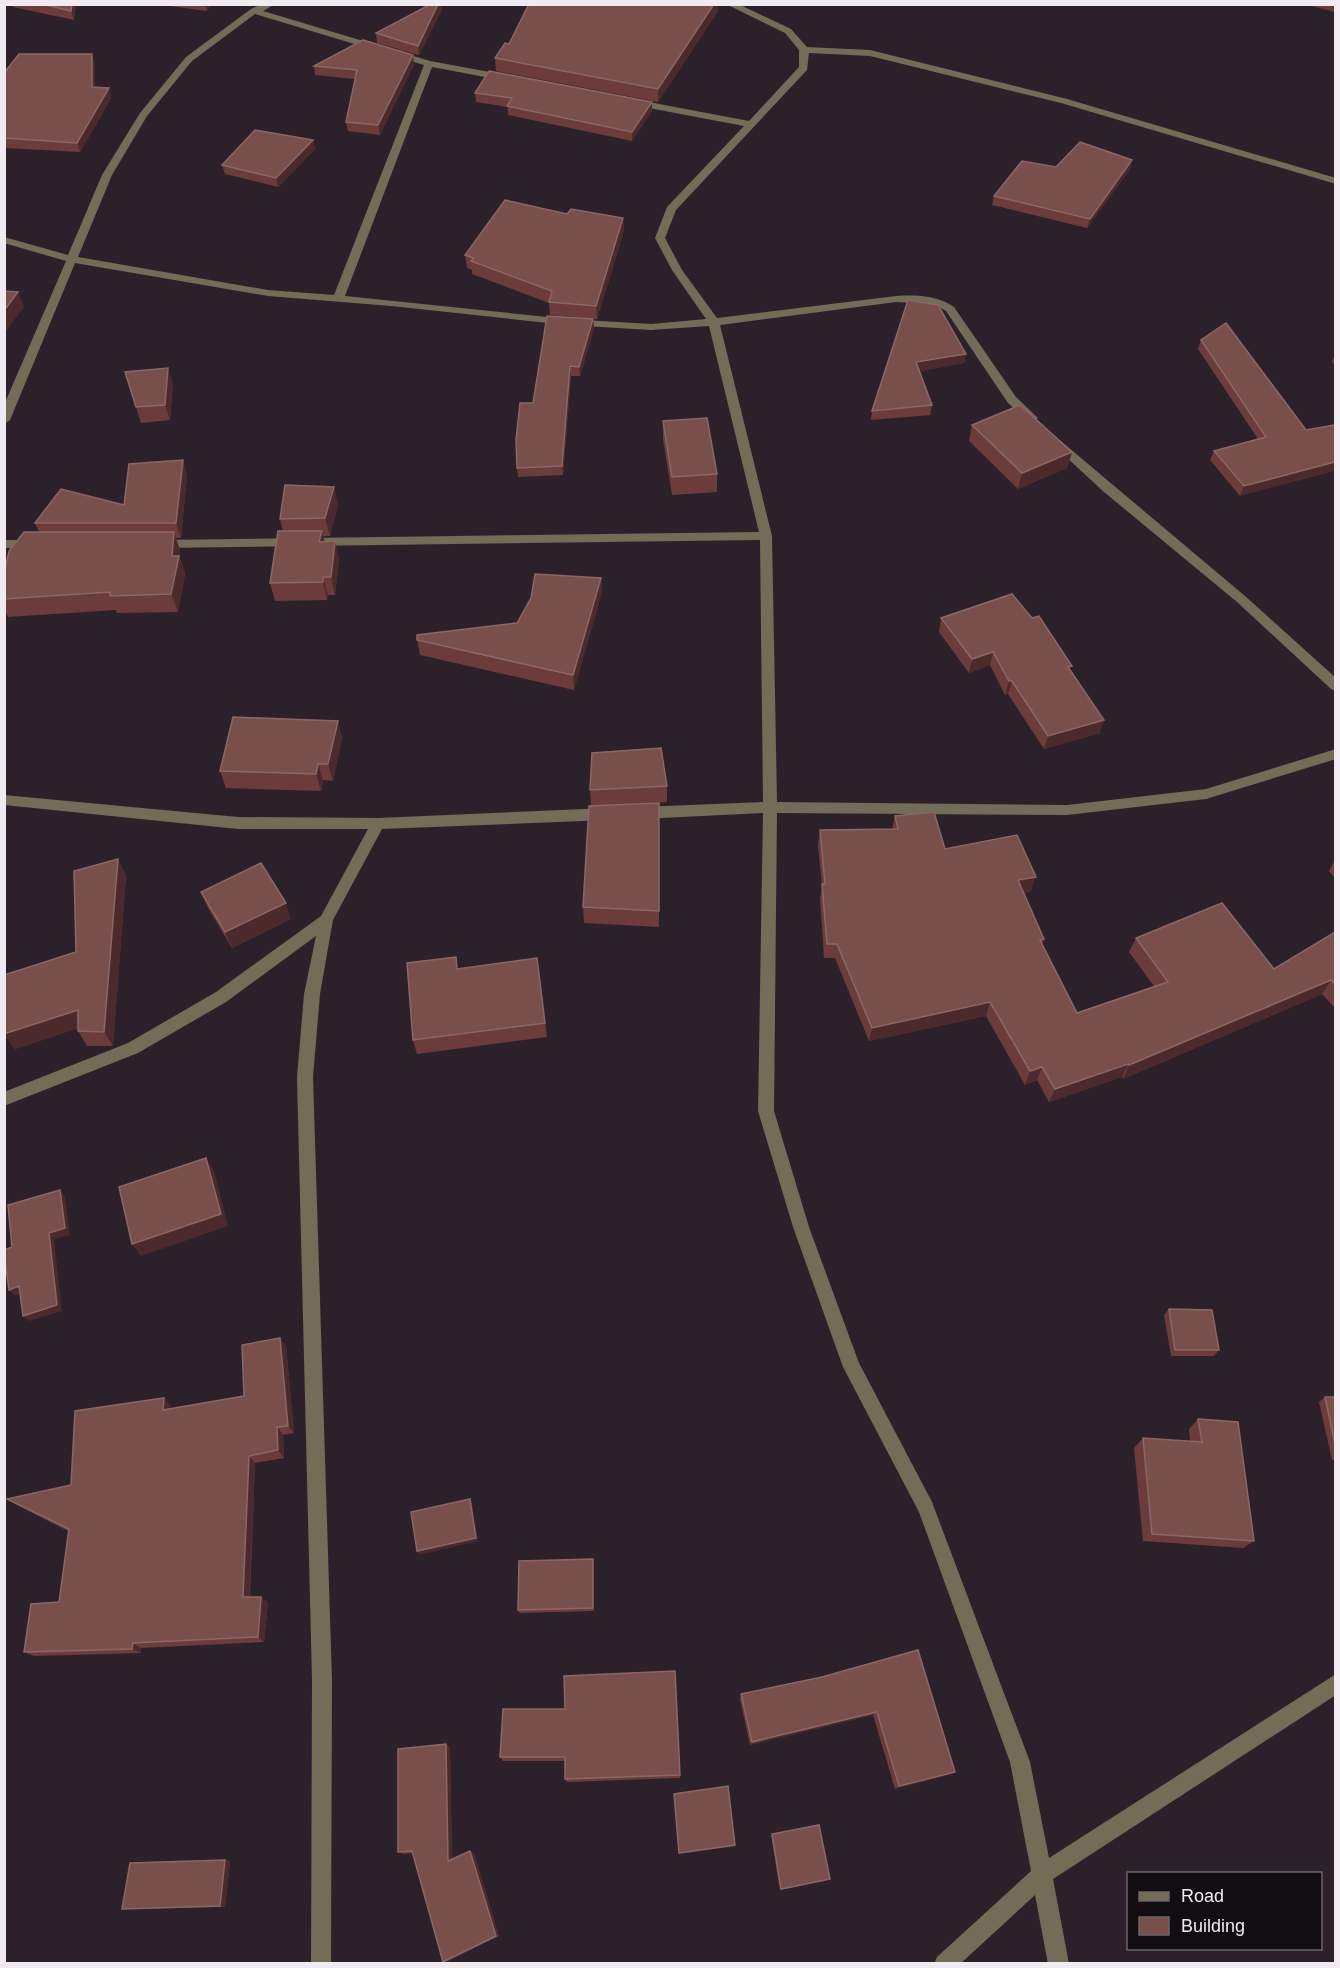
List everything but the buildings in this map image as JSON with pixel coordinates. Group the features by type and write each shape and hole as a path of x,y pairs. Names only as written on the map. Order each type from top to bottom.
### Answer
{"street":[{"path":"4,420 107,175 143,115 189,60 254,11 271,4"},
{"path":"730,4 788,31 804,50 804,68 671,208 660,238 677,270 714,322 766,536 770,807 766,1111 801,1227 852,1367 926,1508 1020,1762 1059,1964"},
{"path":"254,11 429,64 521,81"},
{"path":"804,50 870,53 1064,101 1335,181"},
{"path":"338,299 429,64"},
{"path":"625,100 751,124"},
{"path":"4,240 72,260 268,293 567,322 651,327 714,322 896,299 923,298 939,301 950,309 1012,400 1108,489 1240,599 1335,686"},
{"path":"145,544 766,536"},
{"path":"4,544 51,544"},
{"path":"4,800 238,823 378,824 770,807 1066,810 1206,794 1335,754"},
{"path":"321,1964 322,1680 305,1077 312,994 326,920 378,824"},
{"path":"4,1100 133,1048 221,998 326,920"},
{"path":"944,1964 1043,1874 1335,1683"}]}
